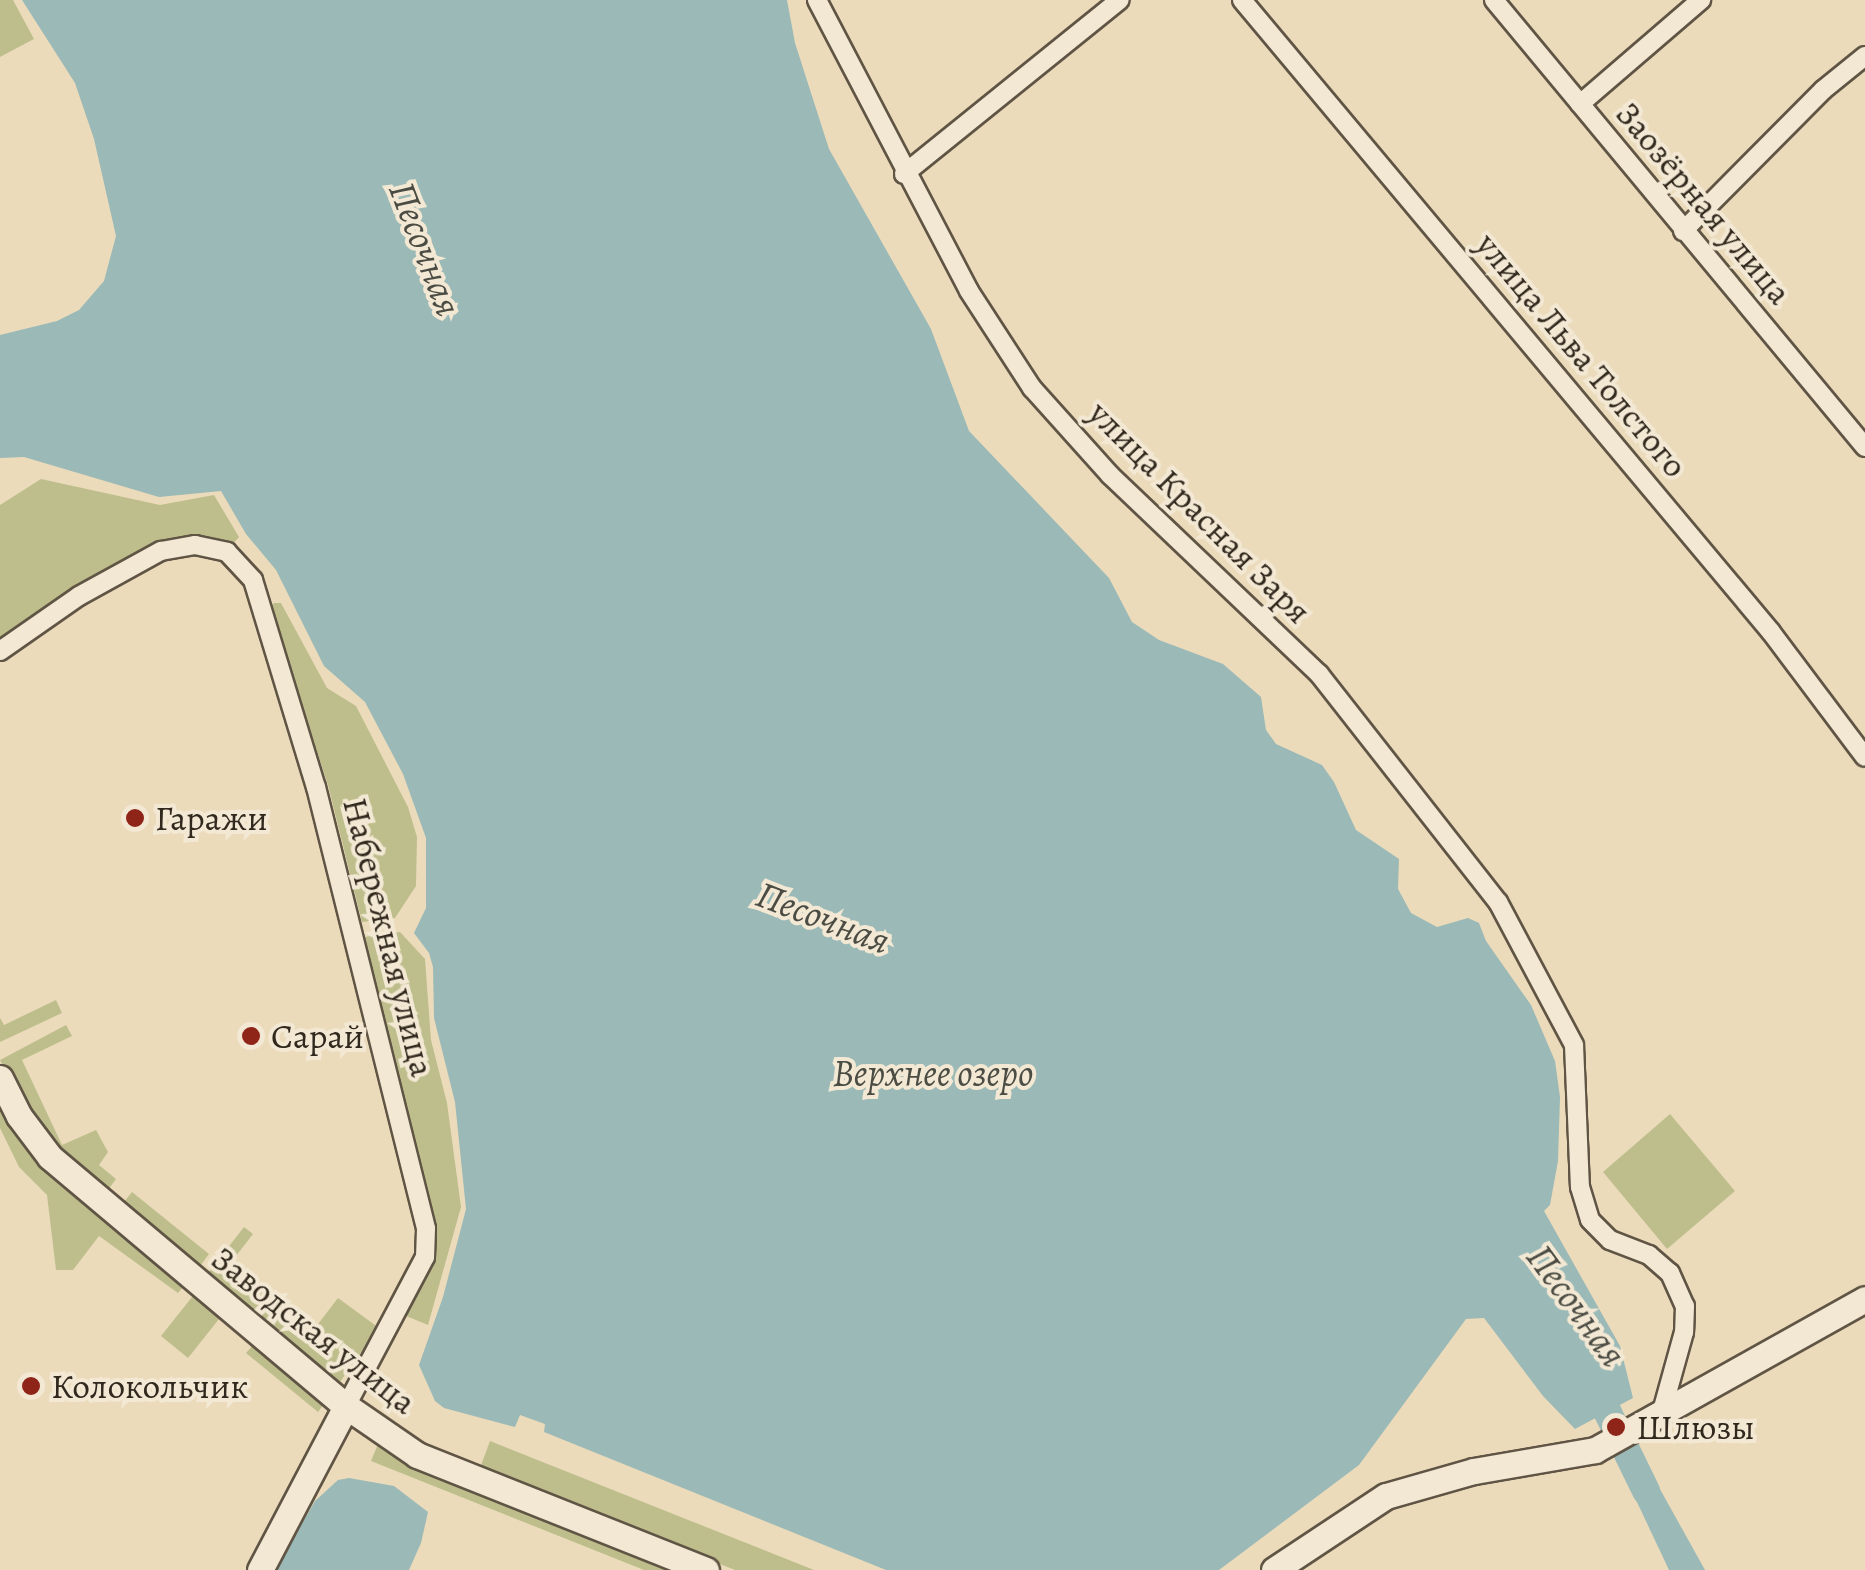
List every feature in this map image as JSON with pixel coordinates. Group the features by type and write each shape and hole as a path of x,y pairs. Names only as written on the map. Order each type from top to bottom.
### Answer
{"main road":[{"name":"Заводская улица","path":"0,1078 19,1116 50,1157 346,1406 417,1454 706,1570"},
{"path":"1274,1570 1386,1496 1474,1471 1595,1450 1865,1299"},
{"name":"Набережная улица","path":"260,1570 346,1406"}],"street":[{"name":"улица Красная Заря","path":"817,0 904,174 969,291 1032,388 1110,475 1319,674 1498,902 1574,1045 1584,1204 1600,1232 1650,1255 1670,1274 1685,1306 1684,1332 1652,1421"},
{"path":"904,174 1120,0"},
{"name":"улица Льва Толстого","path":"1242,0 1772,632 1865,757"},
{"name":"Заозёрная улица","path":"1494,0 1865,446"},
{"path":"1580,104 1700,0"},
{"path":"1683,231 1823,90 1865,56"},
{"name":"Набережная улица","path":"0,651 79,596 162,550 195,545 227,552 253,580 316,787 426,1229 425,1258 346,1406"}],"green space":[{"path":"0,0 13,0 34,39 0,57"},
{"path":"41,479 160,505 214,495 239,537 231,546 194,538 0,641 0,505"},
{"path":"281,603 327,688 356,706 408,807 417,837 416,886 395,918 362,922 328,785 270,608"},
{"path":"400,932 425,959 431,1040 447,1103 461,1207 428,1325 406,1316 431,1258 432,1227 364,937"},
{"path":"56,1000 62,1013 0,1042 0,1018 4,1025"},
{"path":"66,1025 72,1036 22,1060 62,1145 96,1130 108,1152 99,1165 116,1179 105,1194 57,1153 26,1113 0,1060"},
{"path":"0,1094 188,1281 178,1293 99,1236 73,1270 56,1270 47,1195 19,1167 0,1128"},
{"path":"1670,1114 1735,1191 1667,1249 1603,1172"},
{"path":"132,1192 209,1254 197,1270 120,1207"},
{"path":"244,1227 253,1234 229,1265 312,1332 338,1298 379,1328 337,1386 205,1277"},
{"path":"196,1292 223,1314 188,1358 161,1336"},
{"path":"256,1342 327,1400 318,1412 246,1353"},
{"path":"490,1441 814,1570 735,1570 480,1468"},
{"path":"378,1444 692,1570 644,1570 371,1461"}],"water":[{"name":"Верхнее озеро","path":"22,0 787,0 795,43 829,149 931,329 969,431 1109,578 1132,622 1159,640 1223,664 1261,697 1266,730 1276,744 1322,765 1356,830 1399,859 1398,889 1411,913 1437,927 1468,918 1479,923 1486,941 1531,1005 1555,1061 1560,1097 1558,1161 1550,1205 1544,1211 1620,1346 1633,1398 1575,1429 1543,1396 1484,1318 1466,1319 1359,1465 1219,1570 886,1570 544,1432 545,1424 520,1415 515,1427 444,1408 435,1401 419,1365 443,1297 466,1209 455,1102 434,1018 433,967 429,953 414,933 426,908 426,838 403,774 365,702 324,666 276,570 246,534 221,491 159,497 24,457 0,458 0,335 57,321 79,310 104,281 116,236 94,139 75,83"},
{"path":"1641,1455 1705,1570 1669,1570 1620,1466"},
{"path":"349,1478 394,1486 428,1512 409,1570 275,1570 315,1501 338,1480"}],"waterway":[{"name":"Песочная","path":"1588,1384 1608,1413 1646,1491"}],"place":[{"name":"Гаражи","path":"135,818"},
{"name":"Сарай","path":"251,1036"},
{"name":"Колокольчик","path":"31,1386"},
{"name":"Шлюзы","path":"1616,1427"}]}
